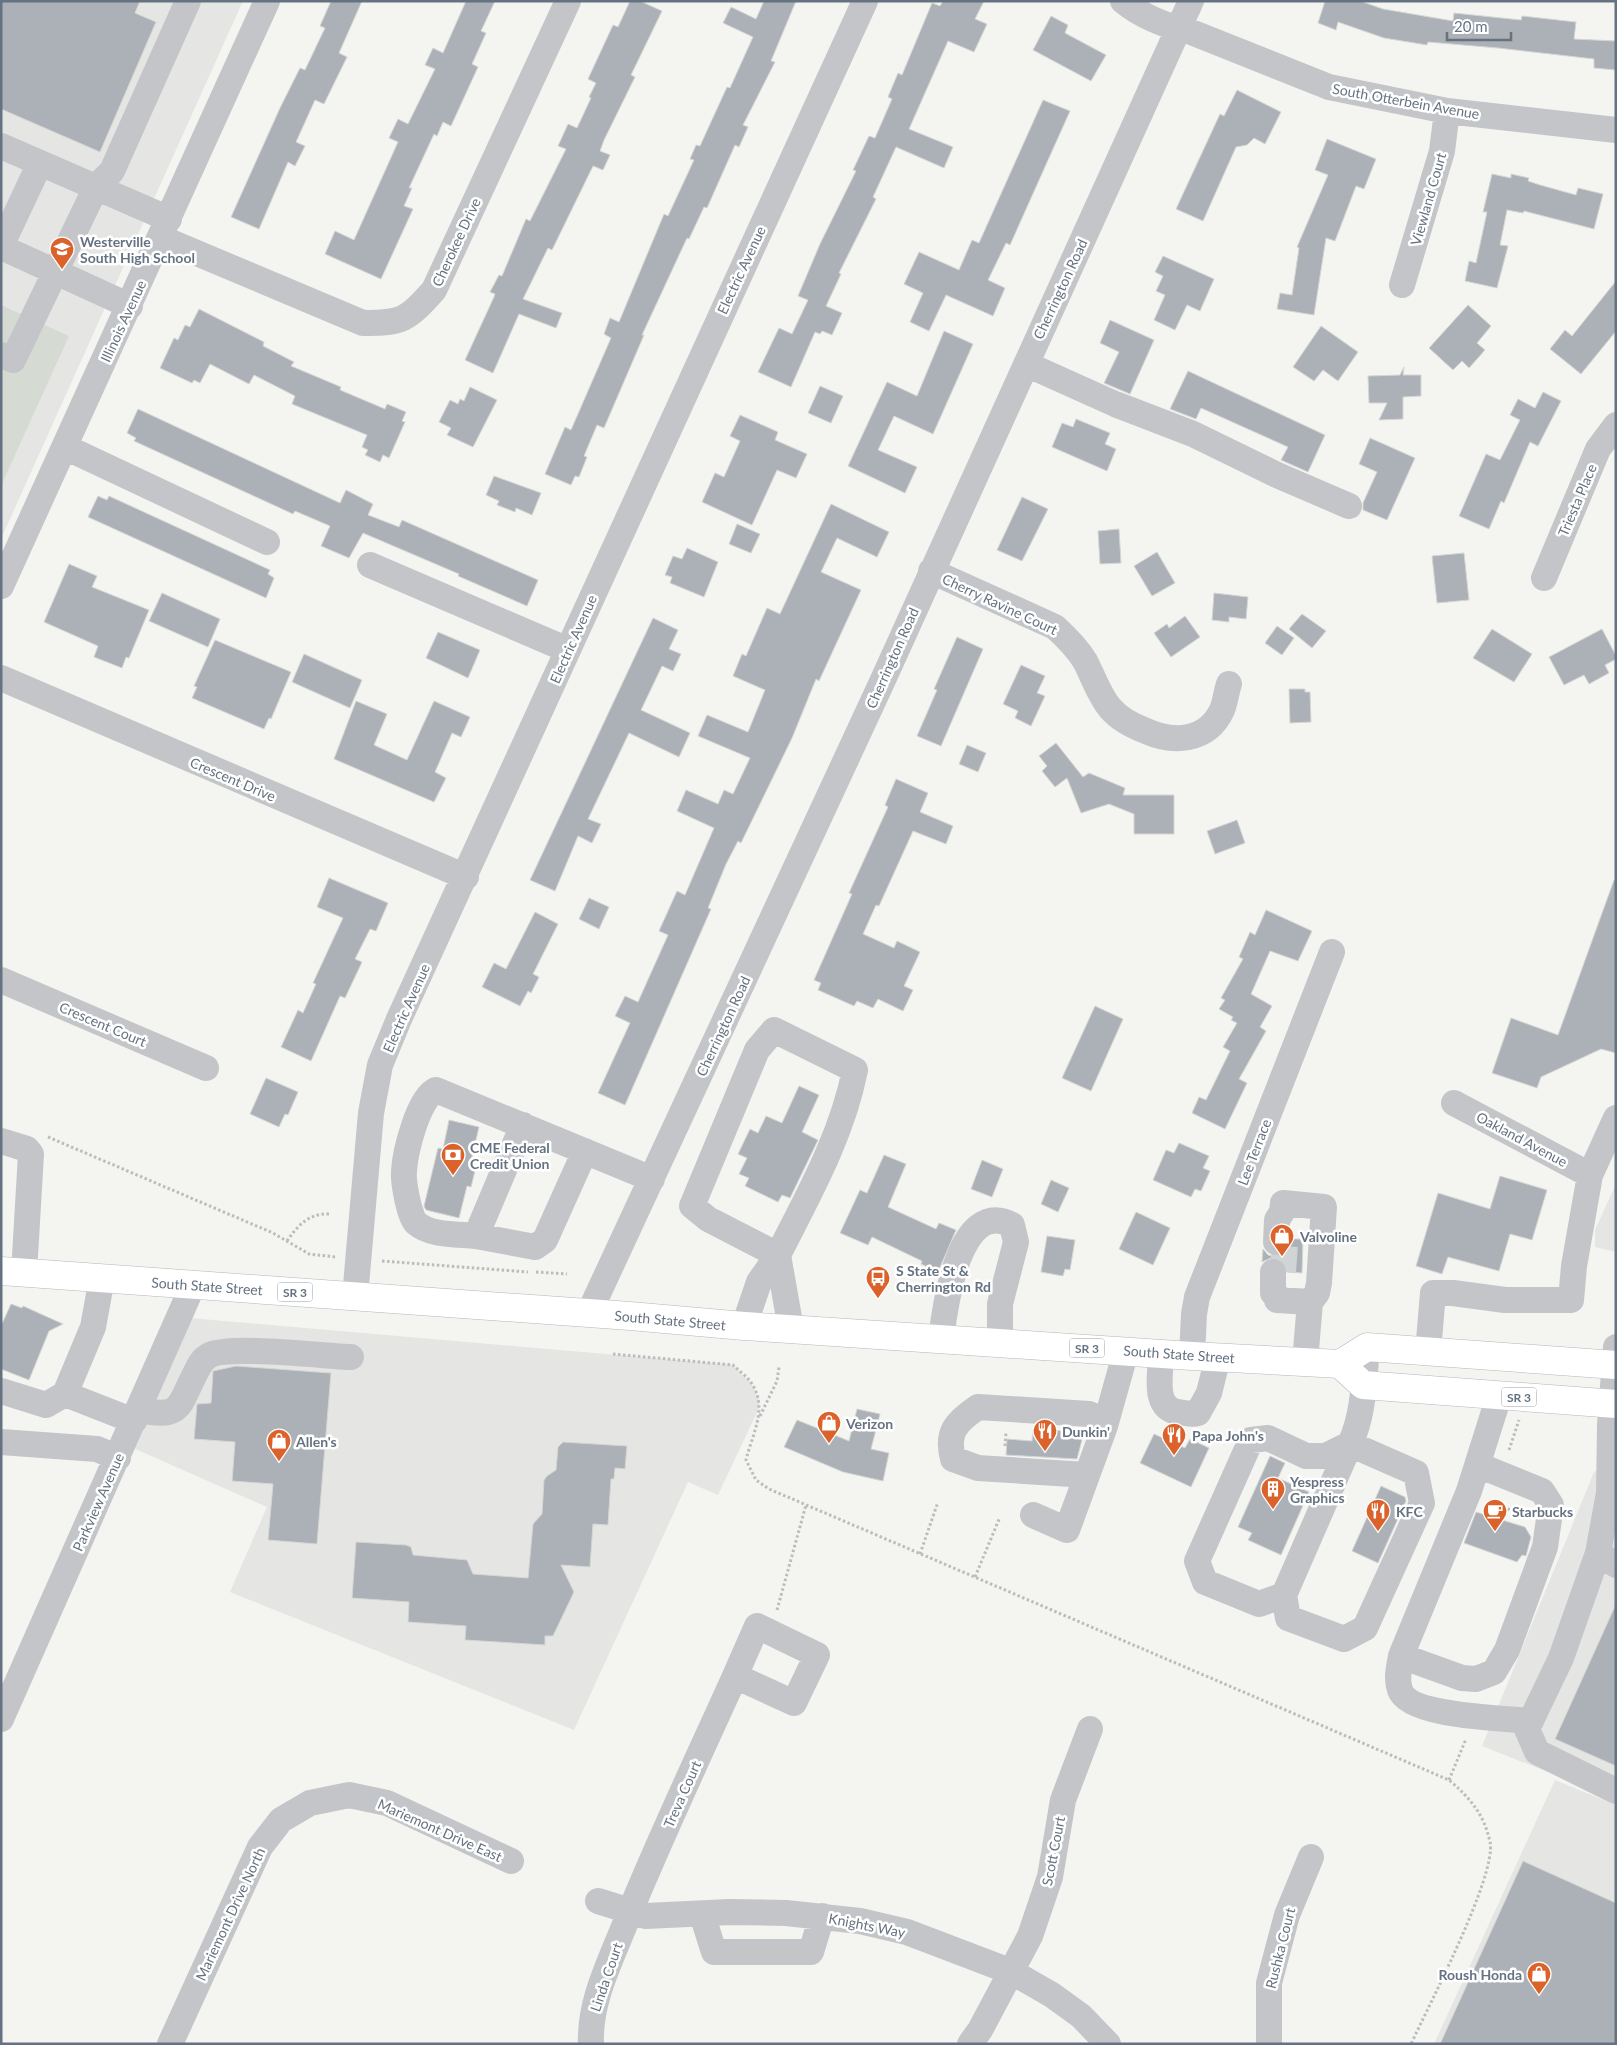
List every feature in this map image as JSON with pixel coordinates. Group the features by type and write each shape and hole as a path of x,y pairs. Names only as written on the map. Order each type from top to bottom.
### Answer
{"main road":[{"name":"South State Street","path":"8,1273 589,1313 744,1326 1206,1357 1340,1364"},
{"path":"1472,1355 1431,1367 1387,1364 1374,1367 1363,1385 1340,1364 1367,1347 1472,1355 1615,1359"},
{"path":"1426,1389 1478,1372 1592,1383 1602,1378 1615,1359"},
{"name":"SR 3","path":"1363,1385 1499,1396 1614,1402"}],"street":[{"path":"1,354 13,360 96,187 112,172 188,1"},
{"name":"Illinois Avenue","path":"1,586 130,306 267,1"},
{"name":"Cherokee Drive","path":"1,146 96,187 165,228 362,323 390,323 403,319 416,311 434,290 568,1"},
{"name":"Electric Avenue","path":"356,1297 371,1112 380,1065 865,1"},
{"name":"South Otterbein Avenue","path":"1123,1 1132,8 1179,29 1328,87 1447,111 1616,130"},
{"name":"Cherrington Road","path":"589,1313 1191,1"},
{"name":"Viewland Court","path":"1402,286 1442,151 1447,111"},
{"path":"40,163 1,247 130,306"},
{"path":"1026,364 1116,404 1193,434 1277,475 1349,506"},
{"name":"Triesta Place","path":"1544,578 1598,449 1616,425"},
{"path":"65,447 267,542"},
{"path":"370,565 568,650"},
{"name":"Cherry Ravine Court","path":"931,571 1055,626 1083,658 1110,708 1130,724 1153,734 1178,740 1190,737 1203,730 1222,710 1228,684"},
{"name":"Crescent Drive","path":"1,678 466,877"},
{"name":"Lee Terrace","path":"1161,1354 1160,1398 1164,1406 1171,1411 1193,1415 1198,1413 1209,1393 1206,1357 1194,1314 1197,1297 1332,952"},
{"name":"Crescent Court","path":"1,980 206,1068"},
{"path":"720,1030 757,1050"},
{"path":"744,1326 759,1282 778,1256 816,1182 849,1099 855,1070 774,1030 757,1050 692,1206 708,1220 778,1256"},
{"path":"585,1151 545,1240 536,1247 476,1236 434,1232 419,1225 411,1214 404,1171 417,1116 429,1095 436,1090 443,1092 523,1125 652,1179"},
{"name":"Oakland Avenue","path":"1454,1103 1590,1175"},
{"path":"476,1236 523,1125"},
{"path":"1428,1352 1433,1293 1453,1293 1505,1300 1571,1300 1574,1266 1590,1175 1612,1134"},
{"path":"1,1141 27,1149 31,1154 8,1273"},
{"path":"1280,1242 1287,1220 1282,1212 1283,1203 1324,1207 1319,1283 1317,1293 1310,1302 1305,1362"},
{"path":"941,1339 951,1278 966,1243 977,1229 989,1220 1000,1219 1012,1225 1016,1242 1000,1304 1000,1342"},
{"path":"778,1256 791,1329"},
{"path":"1,1391 46,1405 65,1394 93,1327 102,1278"},
{"path":"1278,1280 1277,1300 1310,1302"},
{"name":"Parkview Avenue","path":"1,1719 137,1416 193,1285"},
{"path":"1350,1444 1416,1473 1422,1503 1366,1628 1344,1639 1288,1618 1284,1595 1350,1444 1359,1424 1367,1347"},
{"path":"65,1394 137,1416 168,1414 182,1403 201,1362 219,1353 245,1351 351,1357"},
{"path":"1033,1515 1067,1530 1106,1421 1126,1351"},
{"path":"1615,1359 1612,1474 1609,1493 1607,1559 1528,1729 1537,1752 1616,1791"},
{"path":"1499,1396 1478,1465 1401,1656 1398,1671 1400,1692 1410,1702 1438,1711 1531,1721"},
{"path":"1087,1474 978,1468 953,1459 949,1446 955,1425 978,1407 1089,1414 1106,1421"},
{"path":"1284,1595 1259,1604 1205,1582 1197,1561 1251,1440 1268,1438 1306,1456 1326,1456 1350,1444"},
{"path":"1,1442 97,1449 118,1458"},
{"path":"1401,1656 1462,1678 1476,1679 1494,1672 1507,1650 1545,1547 1551,1505 1542,1491 1478,1465"},
{"name":"Treva Court","path":"630,1913 757,1626 770,1632"},
{"path":"735,1676 794,1703 817,1655 770,1632"},
{"name":"Scott Court","path":"970,2044 1012,1972 1030,1936 1050,1877 1063,1800 1090,1729"},
{"name":"Mariemont Drive East","path":"310,1803 349,1795 387,1803 511,1861"},
{"name":"Mariemont Drive North","path":"170,2044 260,1847 281,1820 310,1803"},
{"name":"Rushka Court","path":"1269,2044 1269,1983 1287,1915 1311,1857"},
{"name":"Knights Way","path":"598,1900 630,1913 646,1916 786,1913 860,1921 907,1932 1012,1972 1052,1995 1081,2016 1108,2044"},
{"name":"Linda Court","path":"591,2044 590,2025 598,1992 630,1913"},
{"path":"702,1914 714,1952 811,1952 822,1916"}],"path":[{"path":"46,1136 273,1233 309,1254"},
{"path":"286,1241 296,1227 309,1218 319,1213 329,1214"},
{"path":"389,1262 567,1274"},
{"path":"613,1354 733,1364 752,1384 759,1400 758,1419"},
{"path":"779,1367 776,1381 758,1419 746,1460 756,1480 769,1489 1448,1780 1471,1799 1484,1821 1491,1844 1489,1866 1478,1898 1411,2044"},
{"path":"920,1554 938,1502"},
{"path":"780,1603 806,1505"},
{"path":"770,1632 806,1505"},
{"path":"975,1577 1000,1517"},
{"path":"1448,1780 1468,1736"}],"shaded area":[{"name":"Westerville South High School","path":"1,1 243,1 1,539"},
{"path":"1,305 69,336 1,486"},
{"path":"1616,1184 1616,1252 1595,1247 1595,1230"},
{"path":"179,1317 733,1365 752,1384 759,1400 759,1408 718,1495 688,1482 574,1730 230,1592 267,1507 124,1444"},
{"path":"1616,1459 1616,1799 1482,1746 1594,1472"},
{"name":"Roush Honda","path":"1555,1780 1616,1805 1616,2044 1434,2044"}],"building":[{"path":"1,1 140,1 135,13 156,22 100,152 1,109"},
{"path":"331,1 362,1 339,53 347,57 324,104 315,100 296,142 305,146 295,166 288,162 259,229 231,217 280,108 300,68 305,70 325,28 320,26"},
{"path":"466,1 495,1 481,31 486,33 472,64 478,67 451,126 443,122 437,136 434,134 409,188 412,188 404,206 413,209 381,279 325,254 335,231 354,240 398,142 389,138 398,119 408,124 435,69 425,65 433,48 443,53"},
{"path":"630,1 640,1 662,11 631,75 635,77 604,140 600,151 610,155 603,170 593,166 552,250 548,248 523,299 562,313 556,328 519,314 493,373 465,360 494,297 495,294 490,292 499,275 502,276 526,219 530,221 566,149 558,146 568,124 577,128 596,83 588,79 613,25 618,27"},
{"path":"764,1 796,1 771,61 775,62 743,125 748,127 739,147 735,145 707,208 704,207 689,239 687,238 642,335 644,335 604,428 597,425 584,456 587,457 579,477 575,476 571,485 545,474 565,427 571,430 611,338 604,334 610,318 619,322 664,214 668,216 694,160 690,159 696,145 700,146 727,87 730,88 753,37 723,23 731,7 756,19"},
{"path":"943,1 984,1 975,19 987,24 974,52 948,41 909,129 953,147 944,168 896,147 873,197 876,199 839,273 841,274 826,306 842,313 832,335 822,331 820,334 815,332 791,387 758,372 779,328 792,334 808,300 798,296 820,244 856,171 853,170 869,136 875,138 892,99 888,97 898,73 902,75 932,3 940,6"},
{"path":"1325,1 1360,1 1383,9 1453,21 1454,13 1521,20 1522,16 1576,22 1574,39 1616,41 1616,70 1594,68 1594,59 1428,42 1427,45 1384,38 1338,22 1336,30 1318,23"},
{"path":"1051,16 1068,25 1065,33 1106,55 1091,81 1033,50"},
{"path":"1237,90 1281,112 1265,144 1254,138 1247,145 1236,147 1203,221 1176,209 1220,114 1224,116"},
{"path":"1043,100 1070,111 1010,245 1006,243 988,280 1005,288 993,316 946,295 929,331 910,322 923,293 904,284 919,252 959,270 972,240 979,243"},
{"path":"1327,139 1376,159 1364,189 1356,186 1335,241 1326,238 1314,315 1277,309 1280,293 1292,295 1299,248 1297,247 1328,175 1315,170"},
{"path":"1492,174 1511,178 1511,174 1529,178 1528,181 1576,195 1578,188 1603,194 1594,229 1524,211 1523,213 1507,210 1500,245 1508,246 1497,288 1465,281 1469,261 1476,263 1487,212 1483,212"},
{"path":"1163,256 1214,279 1200,311 1187,305 1175,330 1154,320 1165,295 1156,291 1163,276 1155,272"},
{"path":"1616,281 1616,331 1581,374 1550,349 1565,330 1572,336"},
{"path":"1468,305 1491,326 1477,343 1485,350 1469,368 1462,361 1453,370 1429,348"},
{"path":"199,309 264,342 263,346 294,362 291,366 341,387 340,390 385,409 387,404 406,412 402,421 405,422 389,458 383,455 380,462 365,455 368,450 362,447 367,435 292,404 295,396 254,375 249,384 210,364 200,383 194,380 192,383 160,368 174,338 178,340 185,325 190,327"},
{"path":"1110,320 1154,340 1130,394 1104,383 1119,352 1100,343"},
{"path":"1321,326 1358,352 1338,381 1323,370 1314,381 1293,367"},
{"path":"944,331 973,344 933,434 894,416 878,450 917,467 905,493 848,466 887,382 917,396"},
{"path":"1404,367 1403,375 1421,375 1421,396 1403,397 1403,419 1379,420 1387,403 1369,403 1368,376 1400,375"},
{"path":"1188,371 1325,435 1308,472 1281,460 1288,447 1201,408 1196,419 1170,409"},
{"path":"820,386 843,396 831,423 808,413"},
{"path":"470,387 497,400 473,447 447,435 451,428 439,422 450,400 458,404 460,399 464,401"},
{"path":"1543,392 1561,401 1538,446 1530,442 1504,503 1501,501 1489,529 1459,516 1486,454 1500,460 1520,420 1510,415 1518,399 1535,408"},
{"path":"138,409 340,503 346,490 373,504 368,515 399,527 402,520 538,580 527,606 458,576 459,574 363,533 349,558 321,546 330,526 295,511 293,514 134,441 136,438 127,433"},
{"path":"740,415 778,432 775,440 807,454 796,478 777,470 752,525 702,502 715,473 724,477 740,441 730,436"},
{"path":"1076,419 1110,433 1105,444 1116,449 1107,471 1052,447 1062,423 1073,427"},
{"path":"1370,438 1415,458 1387,520 1363,510 1363,503 1377,472 1359,464"},
{"path":"494,476 541,493 532,515 516,508 515,512 497,505 499,501 486,495"},
{"path":"98,496 107,500 109,496 270,570 268,574 274,578 266,598 88,517"},
{"path":"1022,497 1048,509 1022,561 997,550"},
{"path":"831,504 889,532 877,557 837,538 821,572 861,590 819,681 816,679 792,738 741,843 738,841 726,864 708,908 711,909 625,1105 598,1093 630,1023 615,1016 625,996 638,1002 668,935 659,931 677,891 685,895 714,828 677,811 686,790 718,804 724,790 733,794 750,758 698,736 707,715 748,732 765,690 733,676 742,654 746,656 767,608 780,614"},
{"path":"737,524 760,534 751,553 729,544"},
{"path":"1119,529 1121,563 1100,564 1098,531"},
{"path":"687,548 718,562 704,597 670,583 672,577 665,575 673,556 682,559"},
{"path":"1157,552 1175,583 1152,596 1134,566"},
{"path":"1464,553 1469,600 1437,603 1432,556"},
{"path":"69,564 97,576 92,587 149,610 129,658 126,657 122,668 94,657 98,646 44,622"},
{"path":"162,593 220,619 208,647 149,621"},
{"path":"1214,593 1248,597 1246,619 1229,617 1229,622 1212,620"},
{"path":"1302,614 1326,631 1312,648 1289,629"},
{"path":"1185,616 1200,637 1171,657 1154,633 1167,624 1169,628"},
{"path":"653,618 678,630 669,649 681,654 673,671 662,666 641,710 690,733 679,757 629,733 588,819 601,824 592,843 578,836 555,891 530,880"},
{"path":"1277,626 1294,638 1282,655 1265,643"},
{"path":"1492,629 1532,654 1514,682 1473,658"},
{"path":"1602,629 1616,656 1616,659 1605,665 1609,673 1589,684 1584,675 1564,685 1549,657"},
{"path":"438,632 480,650 468,678 426,658"},
{"path":"957,637 983,649 941,746 917,736 937,690 934,689"},
{"path":"215,640 291,672 271,719 269,718 264,729 192,698 197,687 194,686"},
{"path":"304,654 362,680 350,708 292,682"},
{"path":"1021,665 1045,676 1037,693 1045,696 1031,726 1015,718 1018,711 1003,704"},
{"path":"1289,689 1305,689 1305,692 1310,692 1311,722 1290,723"},
{"path":"356,701 387,714 374,745 407,760 434,701 470,717 461,737 452,733 435,772 446,778 434,802 334,759"},
{"path":"1056,743 1083,777 1089,773 1125,788 1123,795 1174,795 1174,834 1134,834 1134,814 1109,804 1081,813 1067,778 1055,787 1042,771 1047,766 1039,756"},
{"path":"967,745 986,753 978,772 959,764"},
{"path":"896,779 928,793 920,812 953,826 946,844 913,831 879,906 876,905 863,934 894,948 897,941 920,952 904,986 913,990 903,1011 878,999 873,1008 857,1001 854,1006 818,990 821,983 814,980 852,894 849,893 888,807 885,805"},
{"path":"1237,820 1245,843 1215,854 1207,831"},
{"path":"329,878 388,903 376,931 370,929 355,959 362,962 345,998 340,996 311,1061 281,1047 298,1010 303,1013 316,984 313,983 343,918 317,907"},
{"path":"1614,880 1616,881 1616,1053 1601,1049 1541,1077 1537,1088 1492,1073 1511,1018 1558,1035"},
{"path":"589,898 609,907 599,929 579,919"},
{"path":"1266,910 1312,931 1298,961 1270,951 1251,994 1272,1006 1260,1027 1266,1031 1239,1079 1247,1083 1225,1129 1192,1113 1199,1097 1206,1100 1230,1051 1223,1047 1237,1023 1231,1020 1233,1017 1219,1009 1225,1000 1221,998 1243,959 1239,957 1250,932 1255,935"},
{"path":"535,912 558,924 533,974 539,977 531,993 528,991 520,1006 482,987 494,963 506,969"},
{"path":"1095,1006 1123,1019 1091,1091 1062,1078"},
{"path":"266,1078 298,1092 288,1115 285,1114 279,1127 250,1114"},
{"path":"799,1086 819,1095 802,1132 818,1140 790,1198 782,1195 778,1202 745,1186 749,1178 739,1174 747,1158 738,1154 750,1129 758,1133 766,1116 782,1123"},
{"name":"CME Federal Credit Union","path":"449,1120 479,1127 470,1165 476,1167 471,1187 467,1186 459,1218 426,1210 424,1206 438,1148 443,1149"},
{"path":"1179,1143 1209,1156 1203,1168 1210,1171 1201,1191 1195,1189 1191,1197 1153,1180 1166,1150 1174,1153"},
{"path":"884,1155 906,1164 888,1207 936,1229 939,1223 956,1230 938,1272 921,1264 922,1261 872,1237 868,1245 840,1233 860,1190 867,1193"},
{"path":"982,1160 1003,1169 992,1197 971,1189"},
{"path":"1500,1176 1547,1190 1532,1240 1510,1234 1499,1271 1448,1257 1442,1274 1416,1266 1438,1193 1490,1209"},
{"path":"1051,1180 1069,1188 1058,1212 1041,1204"},
{"path":"1136,1212 1170,1228 1153,1265 1119,1249"},
{"path":"1047,1236 1075,1240 1070,1270 1065,1269 1063,1276 1041,1272"},
{"path":"1291,1239 1303,1239 1302,1273 1288,1272 1286,1264 1280,1259 1273,1257 1262,1262 1263,1249 1268,1255 1275,1257 1282,1255 1289,1250"},
{"path":"11,1304 22,1308 23,1306 63,1324 49,1331 29,1380 1,1369 1,1326"},
{"name":"Allen's","path":"236,1366 331,1373 317,1544 268,1540 273,1484 232,1481 235,1442 194,1439 197,1404 211,1403 213,1371"},
{"name":"Verizon","path":"857,1409 880,1414 871,1449 889,1453 883,1481 843,1472 784,1447 797,1420 849,1441"},
{"name":"Dunkin'","path":"1033,1429 1084,1432 1077,1459 1006,1455 1007,1439 1032,1441"},
{"name":"Papa John's","path":"1154,1434 1185,1448 1190,1439 1209,1448 1191,1487 1140,1463"},
{"path":"563,1442 627,1446 625,1469 615,1468 614,1479 611,1479 608,1525 593,1524 590,1567 561,1565 574,1592 553,1636 545,1636 545,1645 465,1640 466,1626 408,1622 409,1602 352,1598 356,1542 406,1545 411,1547 413,1555 467,1560 473,1574 528,1578 533,1524 542,1514 544,1480 556,1470 558,1447"},
{"name":"Yespress Graphics","path":"1270,1456 1285,1463 1278,1478 1309,1492 1281,1555 1248,1540 1252,1533 1238,1527"},
{"name":"KFC","path":"1381,1486 1405,1497 1406,1501 1378,1563 1352,1551"},
{"name":"Starbucks","path":"1476,1512 1525,1527 1531,1537 1526,1556 1522,1555 1517,1562 1464,1543"},
{"path":"1616,1604 1616,1766 1555,1739"},
{"name":"Roush Honda","path":"1523,1861 1616,1903 1616,2044 1440,2044"}],"tunnel":[{"path":"1283,1272 1285,1243"}],"place":[{"name":"Westerville South High School","path":"62,270"},
{"name":"CME Federal Credit Union","path":"453,1176"},
{"name":"Valvoline","path":"1282,1257"},
{"name":"S State St & Cherrington Rd","path":"878,1299"},
{"name":"Verizon","path":"829,1444"},
{"name":"Dunkin'","path":"1045,1452"},
{"name":"Papa John's","path":"1174,1456"},
{"name":"Allen's","path":"279,1462"},
{"name":"Yespress Graphics","path":"1273,1510"},
{"name":"KFC","path":"1378,1532"},
{"name":"Starbucks","path":"1495,1532"},
{"name":"Roush Honda","path":"1539,1995"}]}
